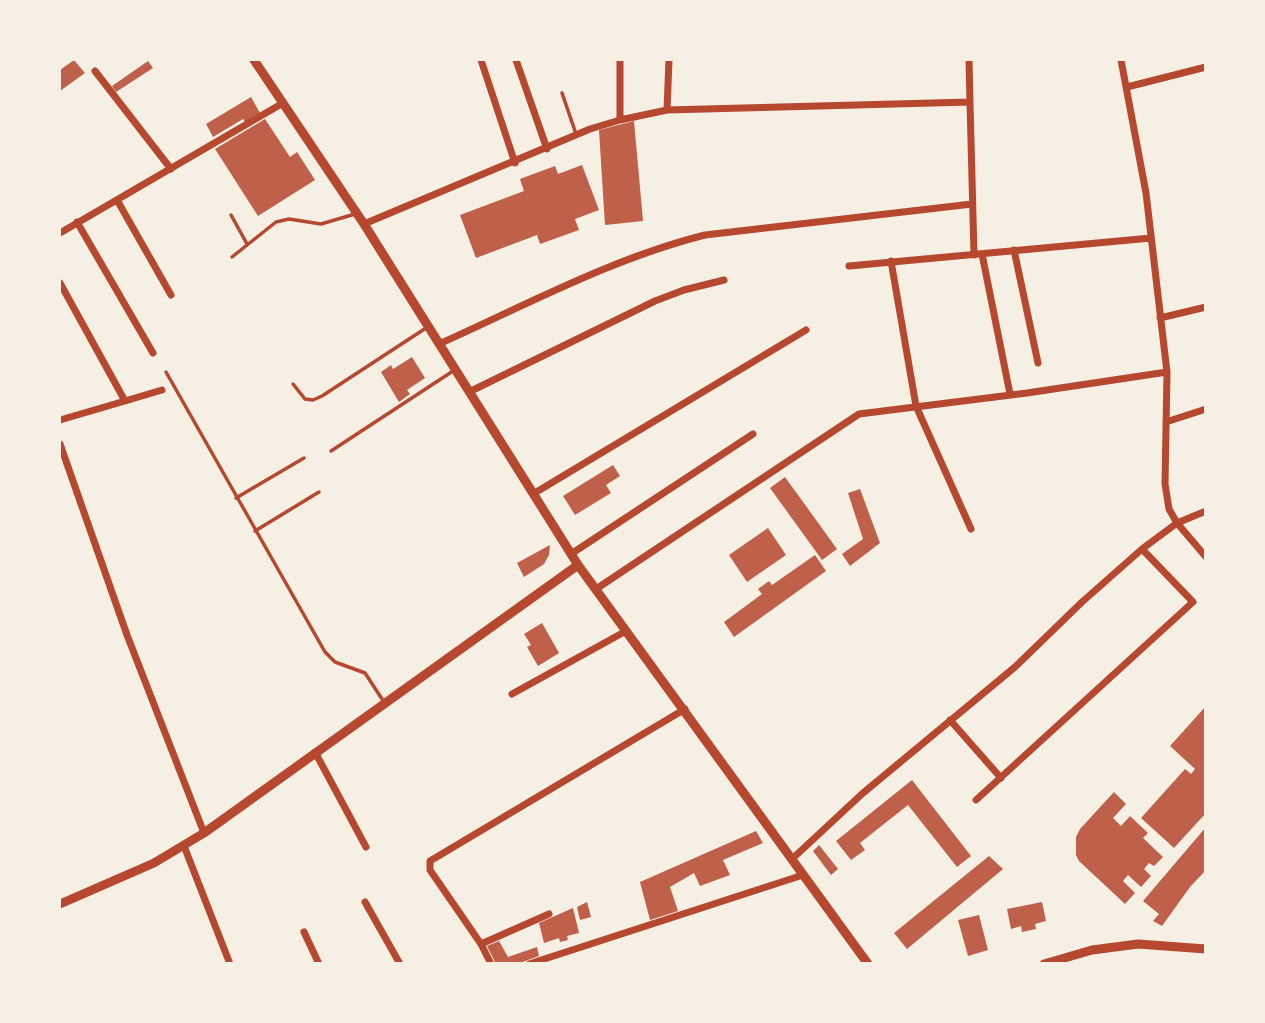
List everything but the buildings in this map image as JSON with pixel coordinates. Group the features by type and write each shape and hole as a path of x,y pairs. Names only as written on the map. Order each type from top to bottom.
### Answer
{"street":[{"path":"254,60 358,214 578,565 868,964"},
{"path":"481,60 515,163"},
{"path":"516,60 547,149"},
{"path":"620,60 620,120"},
{"path":"667,110 669,60"},
{"path":"969,60 972,204 978,255 1010,394"},
{"path":"1121,60 1146,193 1167,372 1166,484 1169,509 1177,523 1206,557"},
{"path":"1127,87 1206,67"},
{"path":"95,71 172,169"},
{"path":"364,224 515,163 576,135 620,120 667,110 970,102"},
{"path":"60,233 284,103"},
{"path":"117,200 171,295"},
{"path":"439,344 622,262 705,234 972,204"},
{"path":"77,222 153,353"},
{"path":"849,265 1151,238"},
{"path":"1014,250 1038,363"},
{"path":"891,261 915,406 971,529"},
{"path":"469,392 647,304 724,279"},
{"path":"60,283 125,401"},
{"path":"1160,318 1206,307"},
{"path":"533,494 806,330"},
{"path":"596,589 859,414 1167,372"},
{"path":"60,420 162,390"},
{"path":"1166,422 1206,409"},
{"path":"571,554 753,434"},
{"path":"60,444 127,635 204,833"},
{"path":"792,859 863,793 1015,667 1142,549 1177,523 1206,511"},
{"path":"976,800 1193,602 1142,549"},
{"path":"60,904 154,863 204,833 578,565"},
{"path":"512,694 626,631"},
{"path":"491,964 481,944 430,870 430,861 685,709"},
{"path":"950,720 1000,778"},
{"path":"315,752 366,847"},
{"path":"184,846 230,964"},
{"path":"531,963 803,875"},
{"path":"365,902 400,964"},
{"path":"481,944 549,914"},
{"path":"304,932 318,964"},
{"path":"1044,964 1091,950 1138,944 1206,949"}],"lane":[{"path":"562,93 576,135"},
{"path":"232,257 276,222 289,219 321,224 358,214"},
{"path":"232,215 247,244"},
{"path":"293,384 305,399 313,400 428,327"},
{"path":"331,451 455,370"},
{"path":"166,372 325,652 335,662 365,673 386,704"},
{"path":"236,498 304,458"},
{"path":"255,531 319,492"}]}
